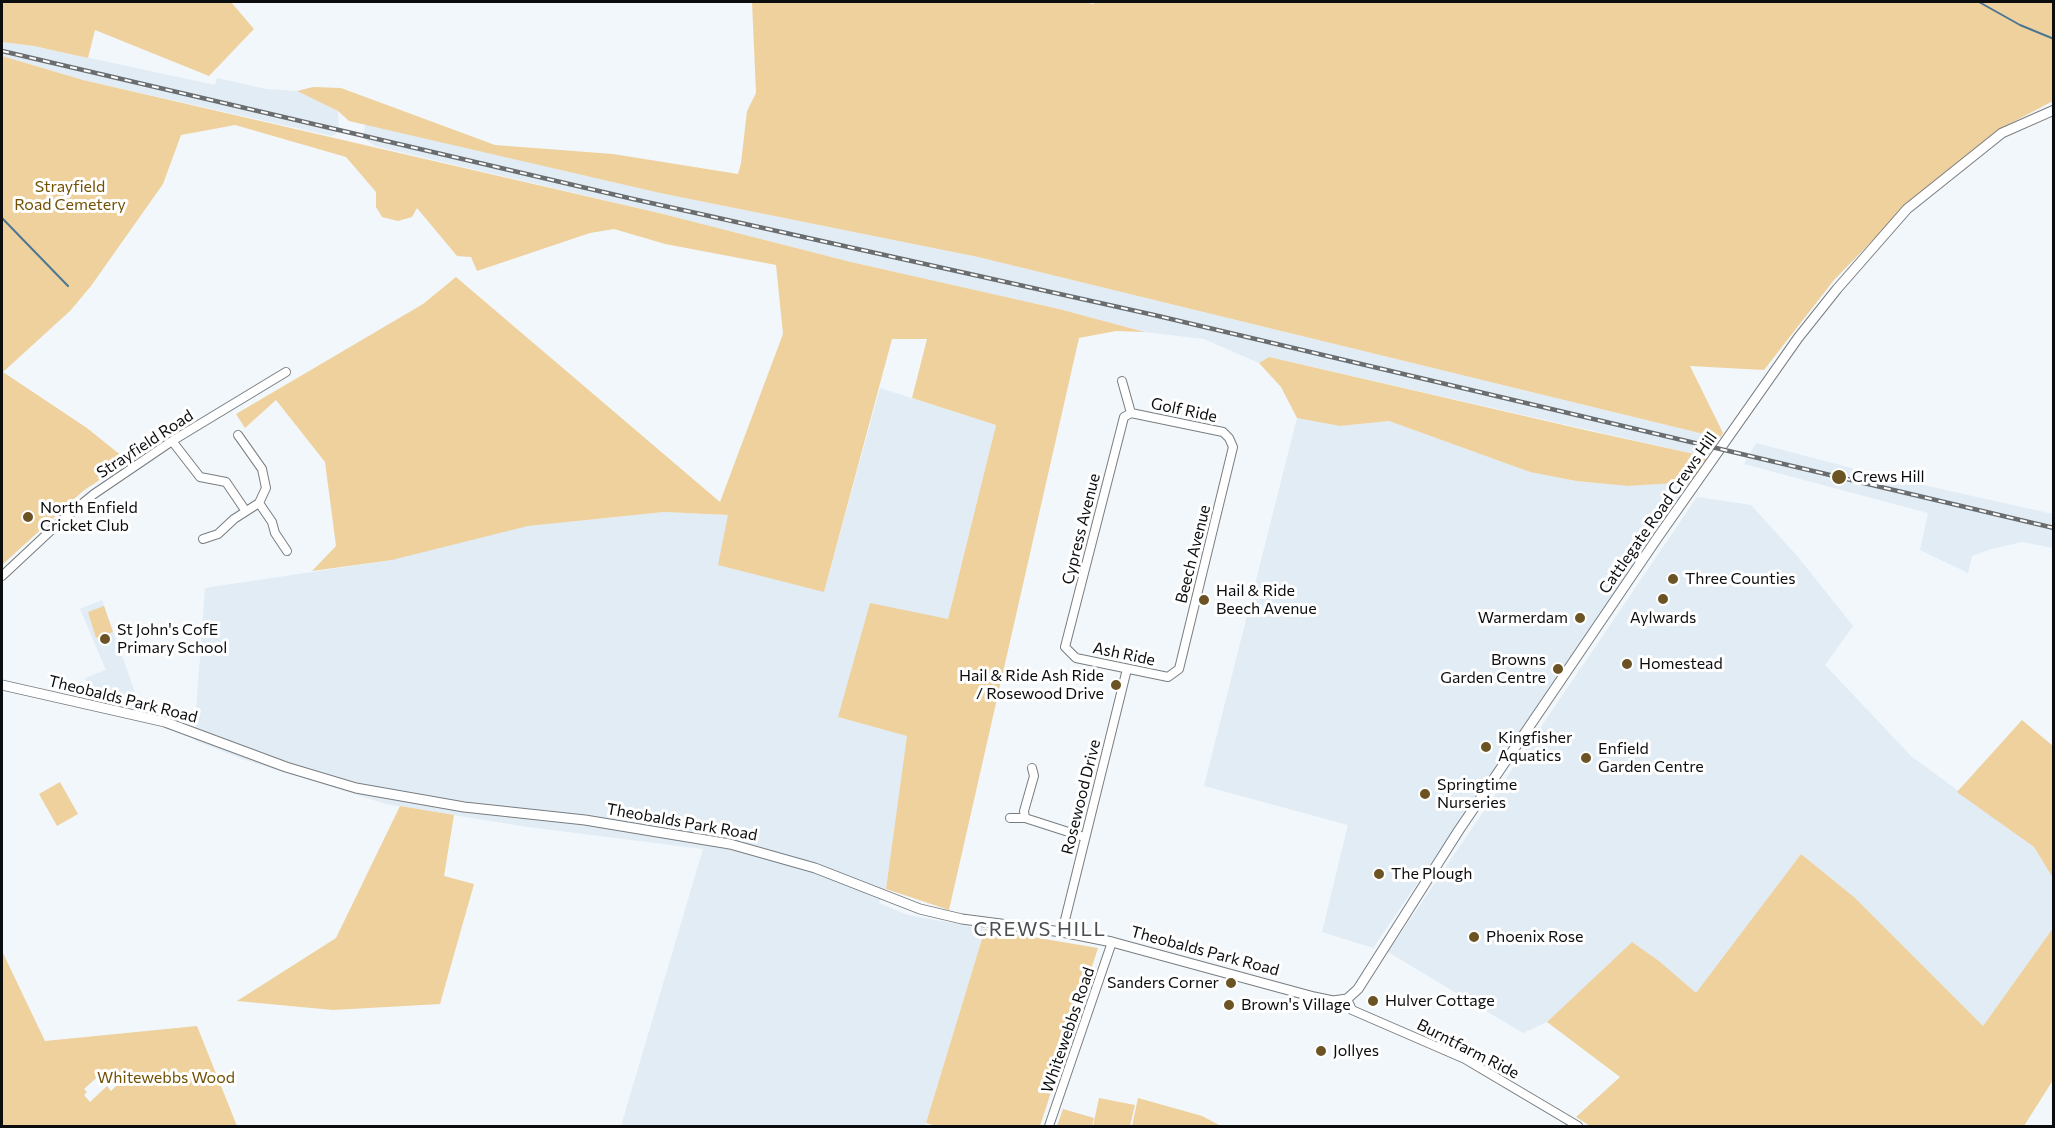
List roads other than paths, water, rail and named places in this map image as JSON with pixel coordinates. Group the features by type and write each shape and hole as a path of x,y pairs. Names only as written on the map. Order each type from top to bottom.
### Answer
{"street":[{"name":"Cattlegate Road Crews Hill","path":"1349,998 1467,818 1798,338 1907,209 2002,133 2054,110"},
{"name":"Strayfield Road","path":"2,576 62,520 94,494 172,441 286,372"},
{"path":"1122,381 1131,413"},
{"name":"Golf Ride","path":"1131,413 1223,432 1229,438"},
{"name":"Cypress Avenue","path":"1069,654 1065,647 1124,417 1131,413"},
{"path":"203,539 218,534 245,510 258,503 266,488 264,475 255,456 238,435"},
{"name":"Beech Avenue","path":"1174,675 1179,669 1233,447 1229,438"},
{"path":"172,441 200,477 226,482 245,510"},
{"path":"258,503 272,522 275,533 287,551"},
{"name":"Ash Ride","path":"1069,654 1127,669 1168,677 1174,675"},
{"name":"Rosewood Drive","path":"1062,932 1127,669"},
{"name":"Theobalds Park Road","path":"2,685 165,722 286,767 356,788 464,807 585,820 698,837 816,868 920,909 962,919 1062,932 1112,942 1314,997 1333,1001 1349,998"},
{"path":"1026,818 1024,811 1034,776 1032,768"},
{"path":"1010,818 1026,818 1084,837"},
{"name":"Whitewebbs Road","path":"1049,1126 1112,942"},
{"name":"Burntfarm Ride","path":"1349,998 1352,1010 1475,1064 1578,1126"}],"waterway":[{"path":"1979,2 2020,25 2054,39"},
{"path":"2,218 68,286"}],"railway":[{"path":"2,51 633,199 1154,315 2054,528"}],"place":[{"name":"Crews Hill","path":"1839,477"},
{"name":"North Enfield Cricket Club","path":"28,517"},
{"name":"Three Counties","path":"1673,579"},
{"name":"Aylwards","path":"1663,599"},
{"name":"Hail & Ride Beech Avenue","path":"1204,600"},
{"name":"Warmerdam","path":"1580,618"},
{"name":"St John's CofE Primary School","path":"105,639"},
{"name":"Homestead","path":"1627,664"},
{"name":"Browns Garden Centre","path":"1558,669"},
{"name":"Hail & Ride Ash Ride / Rosewood Drive","path":"1116,685"},
{"name":"Kingfisher Aquatics","path":"1486,747"},
{"name":"Enfield Garden Centre","path":"1586,758"},
{"name":"Springtime Nurseries","path":"1425,794"},
{"name":"The Plough","path":"1379,874"},
{"name":"Phoenix Rose","path":"1474,937"},
{"name":"Sanders Corner","path":"1231,983"},
{"name":"Hulver Cottage","path":"1373,1001"},
{"name":"Brown's Village","path":"1229,1005"},
{"name":"Jollyes","path":"1321,1051"}],"district":[{"name":"CREWS HILL","path":"1040,929"}],"park label":[{"name":"Strayfield Road Cemetery","path":"70,196"},
{"name":"Whitewebbs Wood","path":"166,1078"}]}
